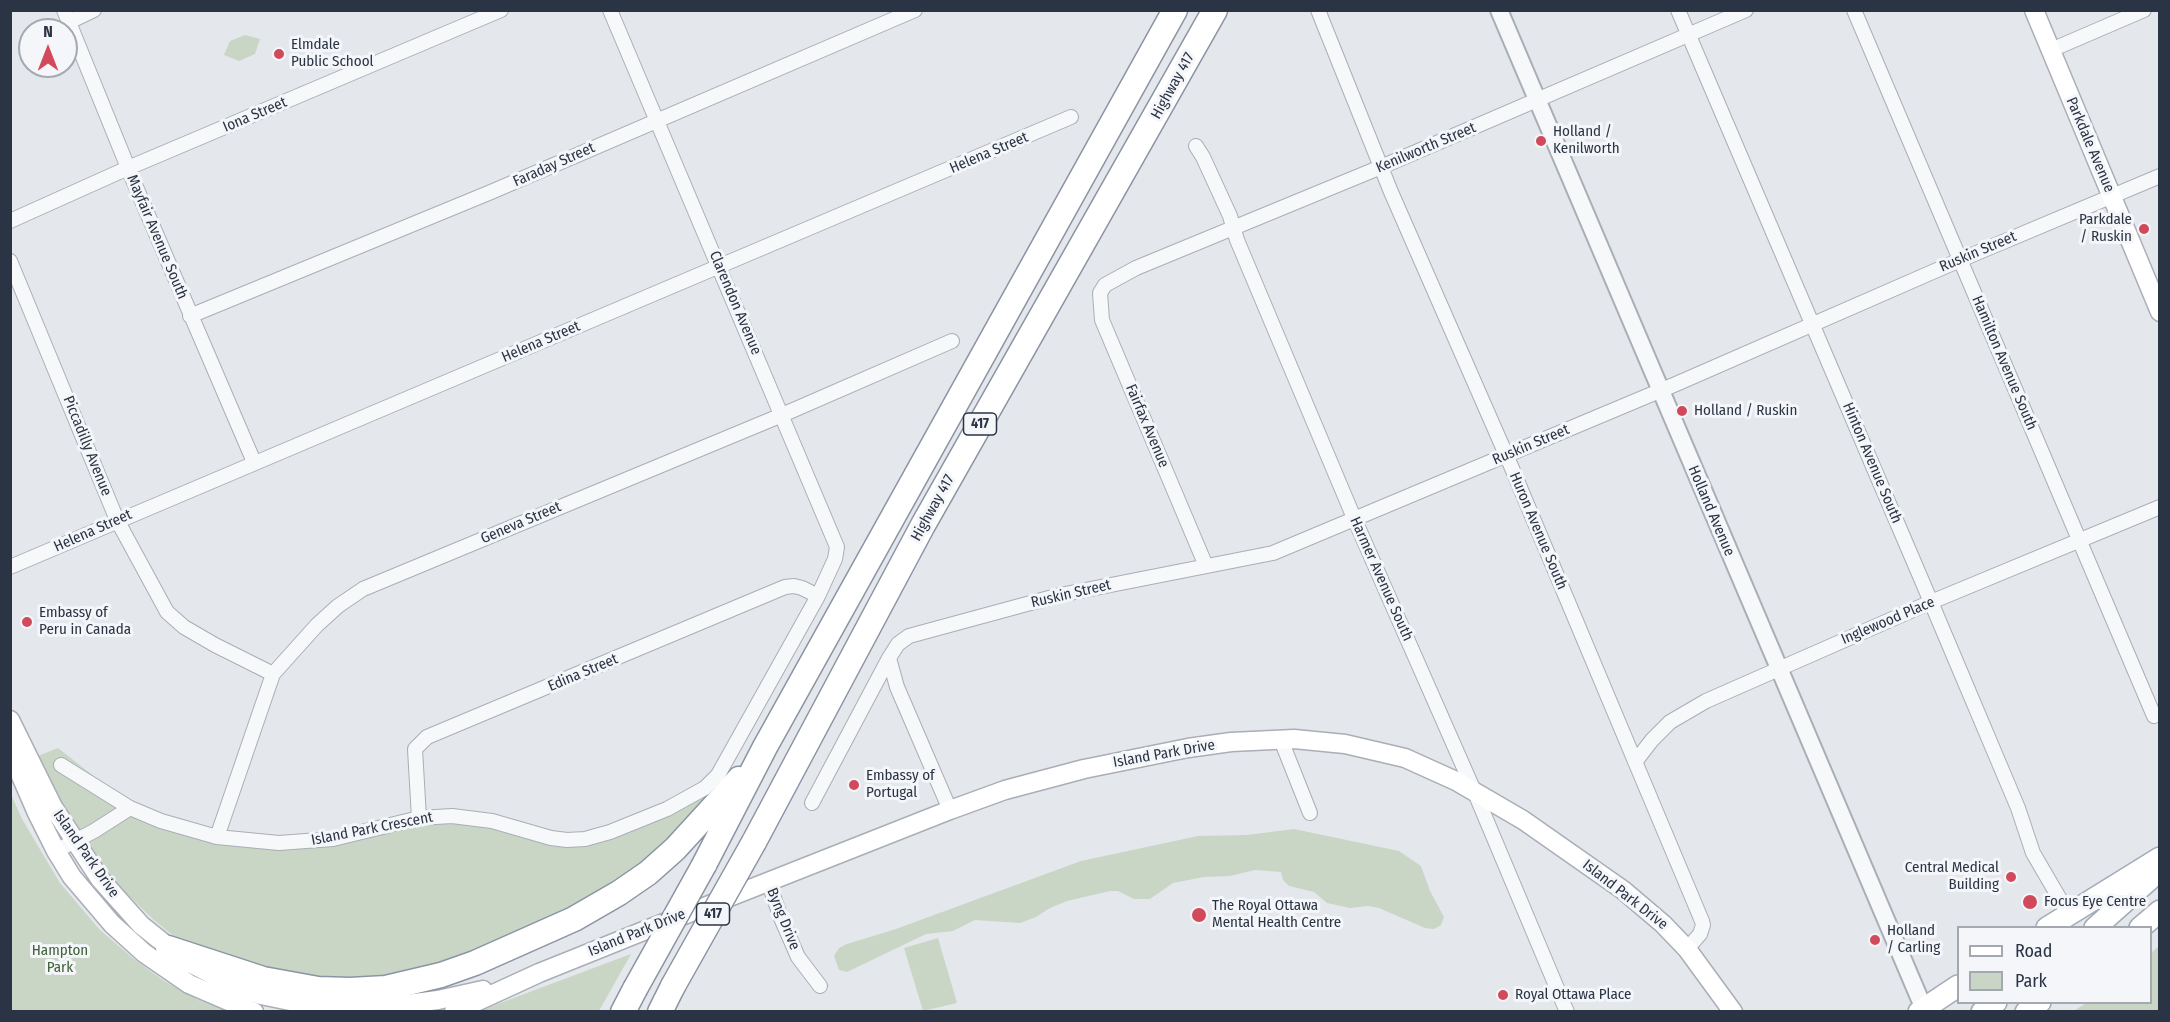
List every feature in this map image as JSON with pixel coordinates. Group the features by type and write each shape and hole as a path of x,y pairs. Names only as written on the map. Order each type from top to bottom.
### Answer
{"highway":[{"name":"417","path":"623,1011 704,865 765,747 1175,10"},
{"name":"Highway 417","path":"660,1011 754,842 923,525 1215,10"},
{"path":"168,948 263,979 318,989 386,988 414,983 456,970 574,919 634,884 697,827 765,747"}],"main road":[{"name":"Parkdale Avenue","path":"2034,10 2160,312"},
{"name":"Island Park Drive","path":"10,720 43,788 74,842 112,895 141,925 168,948 186,962 208,973 261,995 318,1007 380,1010 458,996 539,973"},
{"name":"Island Park Drive","path":"454,1011 539,973 768,881 950,810 1028,784 1115,762 1211,745 1281,740 1328,741 1385,752 1420,764 1523,820 1581,859 1638,902 1672,932 1687,948 1733,1011"},
{"name":"Island Park Drive","path":"10,751 56,851 72,877 98,908 144,953 189,984 254,1011"},
{"path":"2049,926 2160,858"},
{"path":"2096,926 2160,870"},
{"path":"2141,926 2160,911"},
{"path":"1922,1011 1957,987"}],"street":[{"path":"66,16 94,10"},
{"name":"Iona Street","path":"10,221 128,168 501,10"},
{"name":"Clarendon Avenue","path":"610,10 837,547 836,559 818,596"},
{"name":"Faraday Street","path":"190,316 491,192 915,10"},
{"name":"Huron Avenue South","path":"1318,10 1381,167 1506,456 1703,925 1700,934 1687,948"},
{"name":"Holland Avenue","path":"1499,10 1922,1011"},
{"name":"Hinton Avenue South","path":"1678,10 2018,808 2030,846 2068,914"},
{"name":"Kenilworth Street","path":"1105,285 1136,268 1381,167 1746,10"},
{"name":"Hamilton Avenue South","path":"1854,10 2154,716"},
{"path":"2051,50 2144,10"},
{"name":"Mayfair Avenue South","path":"66,16 190,316 254,462"},
{"name":"Helena Street","path":"10,567 1071,117"},
{"name":"Harmer Avenue South","path":"1196,146 1234,228 1237,240 1354,518 1475,793 1567,1011"},
{"name":"Ruskin Street","path":"812,802 889,658 897,645 909,636 1060,594 1273,553 1659,391 2160,176"},
{"name":"Piccadilly Avenue","path":"10,261 117,520 167,612 184,627 273,674"},
{"name":"Fairfax Avenue","path":"1105,285 1100,293 1102,320 1206,566"},
{"name":"Geneva Street","path":"217,837 273,674 317,625 338,606 363,590 782,415 952,341"},
{"name":"Inglewood Place","path":"1635,762 1670,722 1706,701 1931,602 2160,507"},
{"name":"Edina Street","path":"419,818 415,749 427,737 785,587 802,588 818,596"},
{"name":"Island Park Crescent","path":"61,765 130,808 180,828 217,837 279,843 316,841 419,818 452,816 480,818 551,838 576,840 610,832 695,795 711,783 725,765 818,596"},
{"path":"889,658 897,687 950,810"},
{"path":"1281,740 1310,813"},
{"path":"56,851 130,808"},
{"name":"Byng Drive","path":"768,881 795,951 820,986"}],"green space":[{"path":"245,35 260,39 255,54 239,61 224,55 230,41"},
{"path":"58,748 131,803 200,828 262,837 317,836 420,813 560,835 598,831 668,804 706,783 704,802 681,829 604,895 442,970 320,984 183,944 154,920 105,873 59,806 38,756"},
{"name":"Hampton Park","path":"10,792 22,819 60,883 100,930 164,981 198,1000 227,1011 11,1011"},
{"path":"1294,829 1399,851 1421,866 1430,891 1444,917 1441,925 1434,929 1425,928 1379,908 1368,906 1350,908 1327,903 1314,892 1289,886 1283,880 1281,872 1255,870 1230,876 1204,877 1173,883 1150,899 1134,899 1118,891 1110,891 1067,901 1020,923 975,920 953,931 926,934 847,972 839,970 834,956 839,948 847,944 896,929 1081,861 1198,836 1247,835"},
{"path":"938,938 957,1003 923,1011 904,948"},
{"path":"2159,946 2159,1011 2074,1011 2084,1004 2152,1004 2152,952"},
{"path":"631,954 599,1011 479,1011"}],"place":[{"name":"Elmdale Public School","path":"279,54"},
{"name":"Holland / Kenilworth","path":"1541,141"},
{"name":"Parkdale / Ruskin","path":"2144,229"},
{"name":"Holland / Ruskin","path":"1682,411"},
{"name":"Embassy of Peru in Canada","path":"27,622"},
{"name":"Embassy of Portugal","path":"854,785"},
{"name":"Central Medical Building","path":"2011,877"},
{"name":"Focus Eye Centre","path":"2030,902"},
{"name":"The Royal Ottawa Mental Health Centre","path":"1199,915"},
{"name":"Holland / Carling","path":"1875,940"},
{"name":"Royal Ottawa Place","path":"1503,995"}]}
